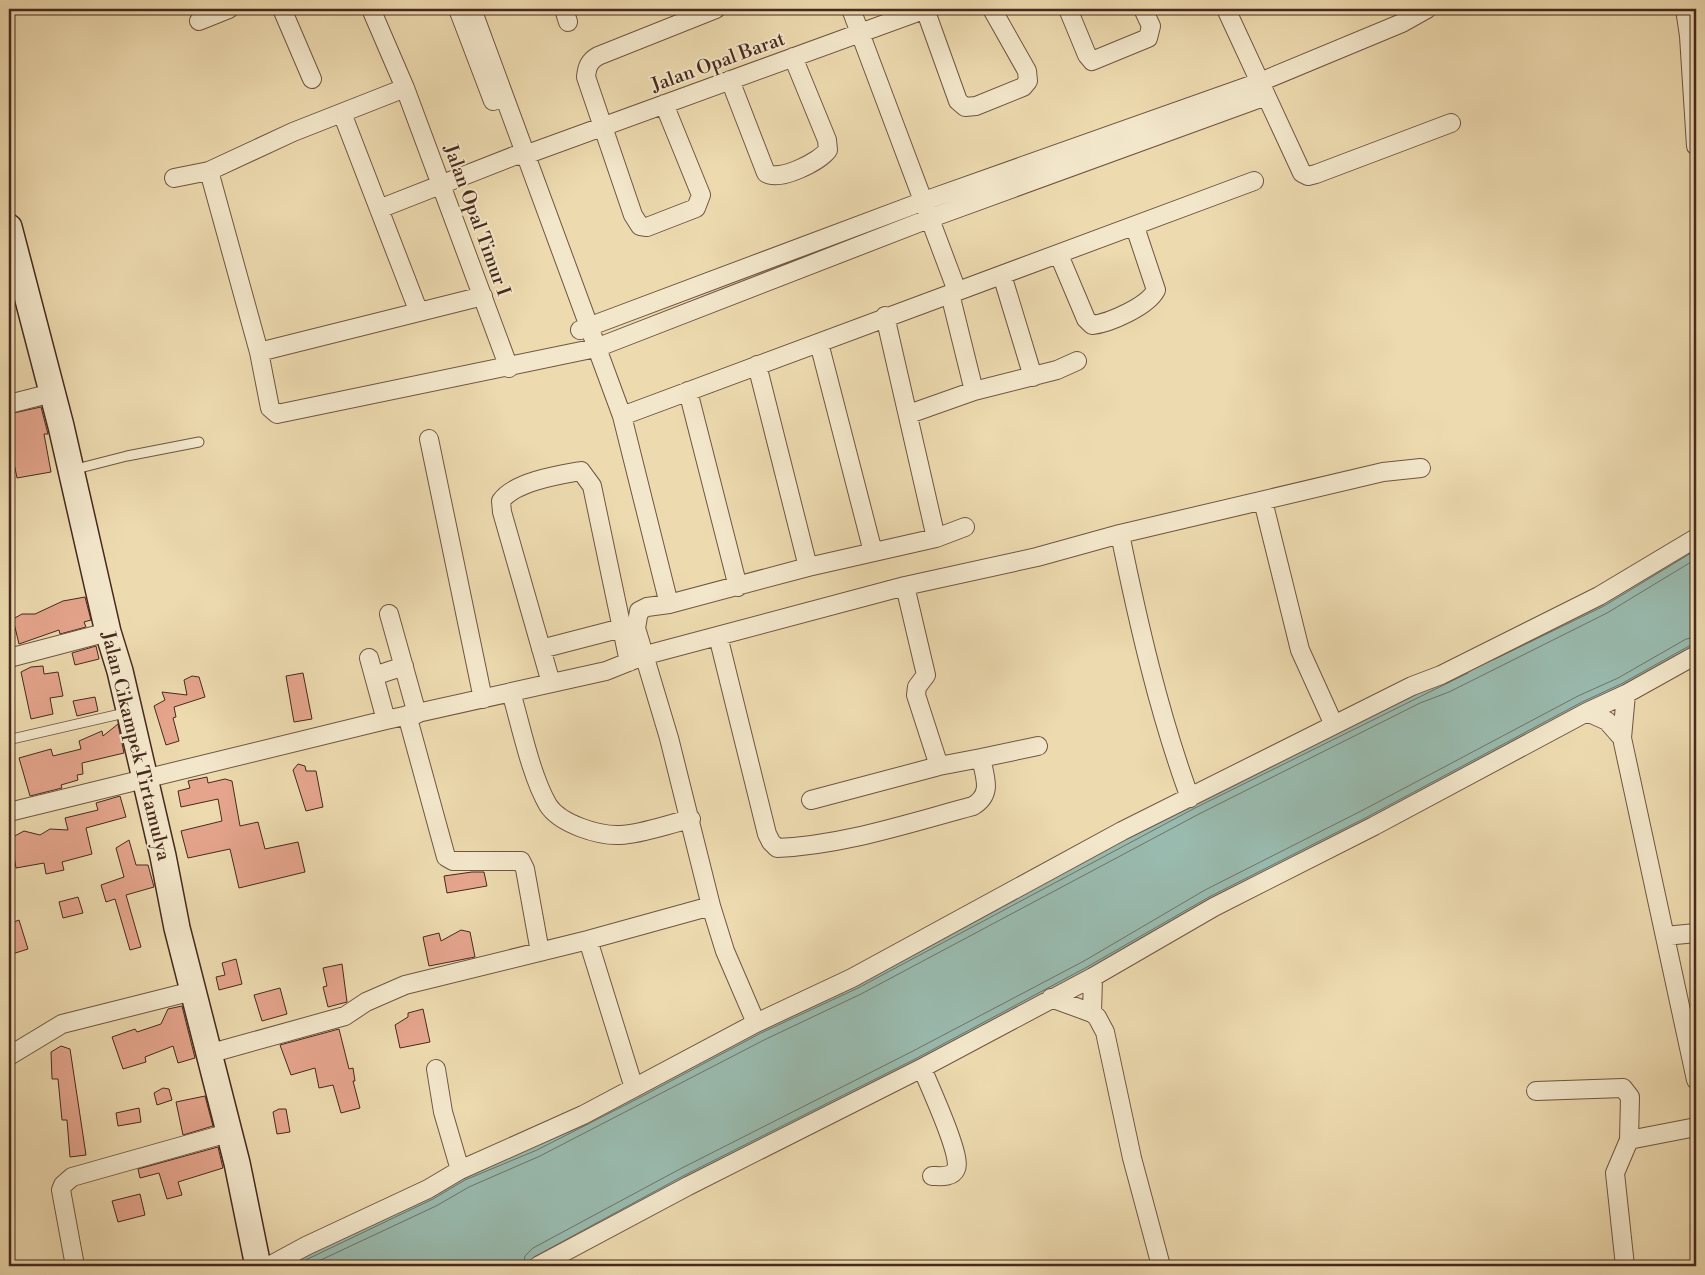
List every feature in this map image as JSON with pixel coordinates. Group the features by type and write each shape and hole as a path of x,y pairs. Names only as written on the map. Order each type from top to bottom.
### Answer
{"street":[{"path":"198,21 228,9"},
{"path":"282,9 312,79"},
{"name":"Jalan Opal Timur I","path":"370,9 405,88 509,368"},
{"path":"458,9 520,155"},
{"path":"472,9 520,155 592,348 622,416 669,604"},
{"path":"664,104 701,195 696,208 689,213 647,227 640,226 634,215 586,77 588,67 592,59 716,9"},
{"path":"851,9 931,218 953,292 974,391"},
{"path":"925,9 958,101 965,107 976,106 1023,87 1028,81 1027,71 992,9"},
{"name":"Jalan Opal Barat","path":"379,209 520,155 925,9"},
{"path":"1068,9 1087,55 1092,60 1148,38 1151,26 1143,9"},
{"path":"1226,9 1302,173 1308,176 1451,123"},
{"path":"209,171 259,352 270,408 277,414 509,368 592,348 1263,89 1402,23 1427,9"},
{"path":"1685,9 1693,36 1696,146"},
{"path":"730,80 764,168 769,175 778,175 816,162 828,150 827,140 793,57"},
{"path":"174,178 209,171 294,132 405,88"},
{"path":"585,329 924,201 1263,89"},
{"path":"342,113 418,310"},
{"path":"622,416 885,316 1059,255 1254,181"},
{"name":"Jalan Cikampek Tirtamulya","path":"9,227 13,259 52,393 108,632 120,671 208,1054 237,1162 258,1266"},
{"path":"1059,255 1086,319 1092,325 1102,324 1152,299 1156,290 1135,227"},
{"path":"1002,275 1033,377"},
{"path":"259,352 418,310 483,296"},
{"path":"885,316 936,538"},
{"path":"818,343 873,552"},
{"path":"909,414 974,391 1033,377 1077,361"},
{"path":"756,365 808,568"},
{"path":"688,391 738,587"},
{"path":"9,404 52,393"},
{"path":"429,439 483,699"},
{"path":"9,812 386,720 606,670 646,655 905,586 1037,557 1120,534 1383,472 1421,468"},
{"path":"551,683 500,501 506,493 523,485 580,471 592,486 629,662"},
{"path":"1262,502 1300,650 1334,725"},
{"path":"756,1023 725,951 711,906 691,819 646,655 636,628 639,611 647,607 669,604 808,568 936,538 965,527"},
{"path":"1120,534 1132,593 1173,752 1190,798"},
{"path":"269,1266 306,1246 428,1189 460,1170 532,1139 634,1088 756,1023 852,978 1122,831 1599,596 1696,538"},
{"path":"905,586 926,675 917,687 916,695 939,766"},
{"path":"389,614 404,666 412,714 446,857 453,861 521,861 525,869 540,952"},
{"path":"541,649 622,628"},
{"path":"9,658 108,632"},
{"path":"718,636 767,834 771,842 778,848 856,837 973,806 985,797 987,788 981,758"},
{"path":"538,1266 688,1186 922,1068 1093,977 1214,906 1374,826 1587,712 1626,694 1696,655"},
{"path":"368,658 386,720"},
{"path":"374,676 404,666"},
{"path":"511,692 539,784 549,806 572,824 596,832 620,835 691,819"},
{"path":"1626,694 1622,738 1696,1080"},
{"path":"1587,712 1607,721 1622,738"},
{"path":"811,800 939,766 1038,746"},
{"path":"208,1054 345,1016 366,1002 405,985 588,940 711,906"},
{"path":"1665,936 1696,933"},
{"path":"588,940 634,1088"},
{"path":"1092,1013 1093,977"},
{"path":"9,1056 62,1024 193,991"},
{"path":"1051,998 1092,1013 1097,1017 1108,1046 1132,1158 1161,1266"},
{"path":"922,1068 947,1126 958,1164 956,1170 950,1175 932,1176"},
{"path":"436,1069 442,1112 460,1170"},
{"path":"1536,1091 1623,1088 1630,1097 1629,1140 1615,1173 1625,1266"},
{"path":"1629,1140 1696,1127"},
{"path":"75,1266 61,1190 67,1180 96,1169 228,1133"}],"lane":[{"path":"70,471 127,456 199,442"},
{"path":"12,740 129,712"}],"water":[{"path":"1696,538 1696,655 538,1266 269,1266"}],"building":[{"path":"41,407 48,434 44,434 51,472 17,478 14,463 9,464 9,414"},
{"path":"85,597 91,620 84,622 86,627 60,634 59,630 19,644 13,619 22,614 35,614 63,601"},
{"path":"96,646 99,659 75,665 72,653"},
{"path":"43,666 44,674 58,672 63,696 50,698 53,714 31,719 21,672 31,667"},
{"path":"303,673 312,719 294,722 286,676"},
{"path":"192,676 199,677 205,697 174,707 176,717 173,718 179,741 166,745 154,706 165,700 162,692 187,695 184,680"},
{"path":"95,697 98,711 77,716 73,701"},
{"path":"118,724 124,753 82,763 83,774 77,775 78,780 61,785 62,788 30,796 19,758 51,749 53,756 81,749 79,741 102,731 103,736"},
{"path":"298,764 305,766 306,771 316,771 323,807 306,811 293,770"},
{"path":"207,777 208,783 225,779 232,781 240,826 258,822 265,849 298,842 305,872 239,888 230,849 188,858 181,831 222,821 218,799 181,807 178,791 190,788 188,781"},
{"path":"120,796 126,817 86,828 92,854 62,862 64,870 46,874 44,863 16,868 11,838 24,831 40,835 50,829 68,830 65,818 98,810 96,803"},
{"path":"129,840 136,865 148,865 154,887 126,895 141,947 130,950 115,899 106,902 101,885 124,877 116,848"},
{"path":"484,872 487,886 447,893 444,876"},
{"path":"78,897 83,913 63,918 59,902"},
{"path":"19,920 28,949 9,955 9,924"},
{"path":"461,930 470,932 475,957 429,966 423,937 439,933 441,941"},
{"path":"236,959 242,984 219,990 216,977 225,975 222,963"},
{"path":"342,964 347,1002 328,1007 323,987 327,986 323,968"},
{"path":"280,988 287,1014 262,1021 254,995"},
{"path":"182,1006 195,1058 178,1063 173,1046 145,1057 146,1062 123,1069 112,1037 135,1029 137,1032 161,1024 168,1009"},
{"path":"423,1009 430,1042 400,1048 395,1025 408,1017 408,1013"},
{"path":"339,1029 349,1069 353,1068 355,1081 353,1081 360,1108 341,1113 333,1085 319,1088 315,1068 291,1075 280,1045"},
{"path":"61,1046 70,1049 86,1155 70,1157 67,1120 62,1120 58,1079 52,1079 51,1052"},
{"path":"163,1088 169,1089 172,1100 157,1105 154,1093"},
{"path":"205,1096 213,1126 183,1135 176,1102"},
{"path":"139,1108 141,1122 118,1126 116,1113"},
{"path":"279,1109 286,1109 290,1132 277,1134 273,1112"},
{"path":"218,1147 223,1168 178,1182 182,1195 167,1199 159,1173 140,1178 138,1169"},
{"path":"140,1194 145,1215 118,1222 112,1201"}]}
